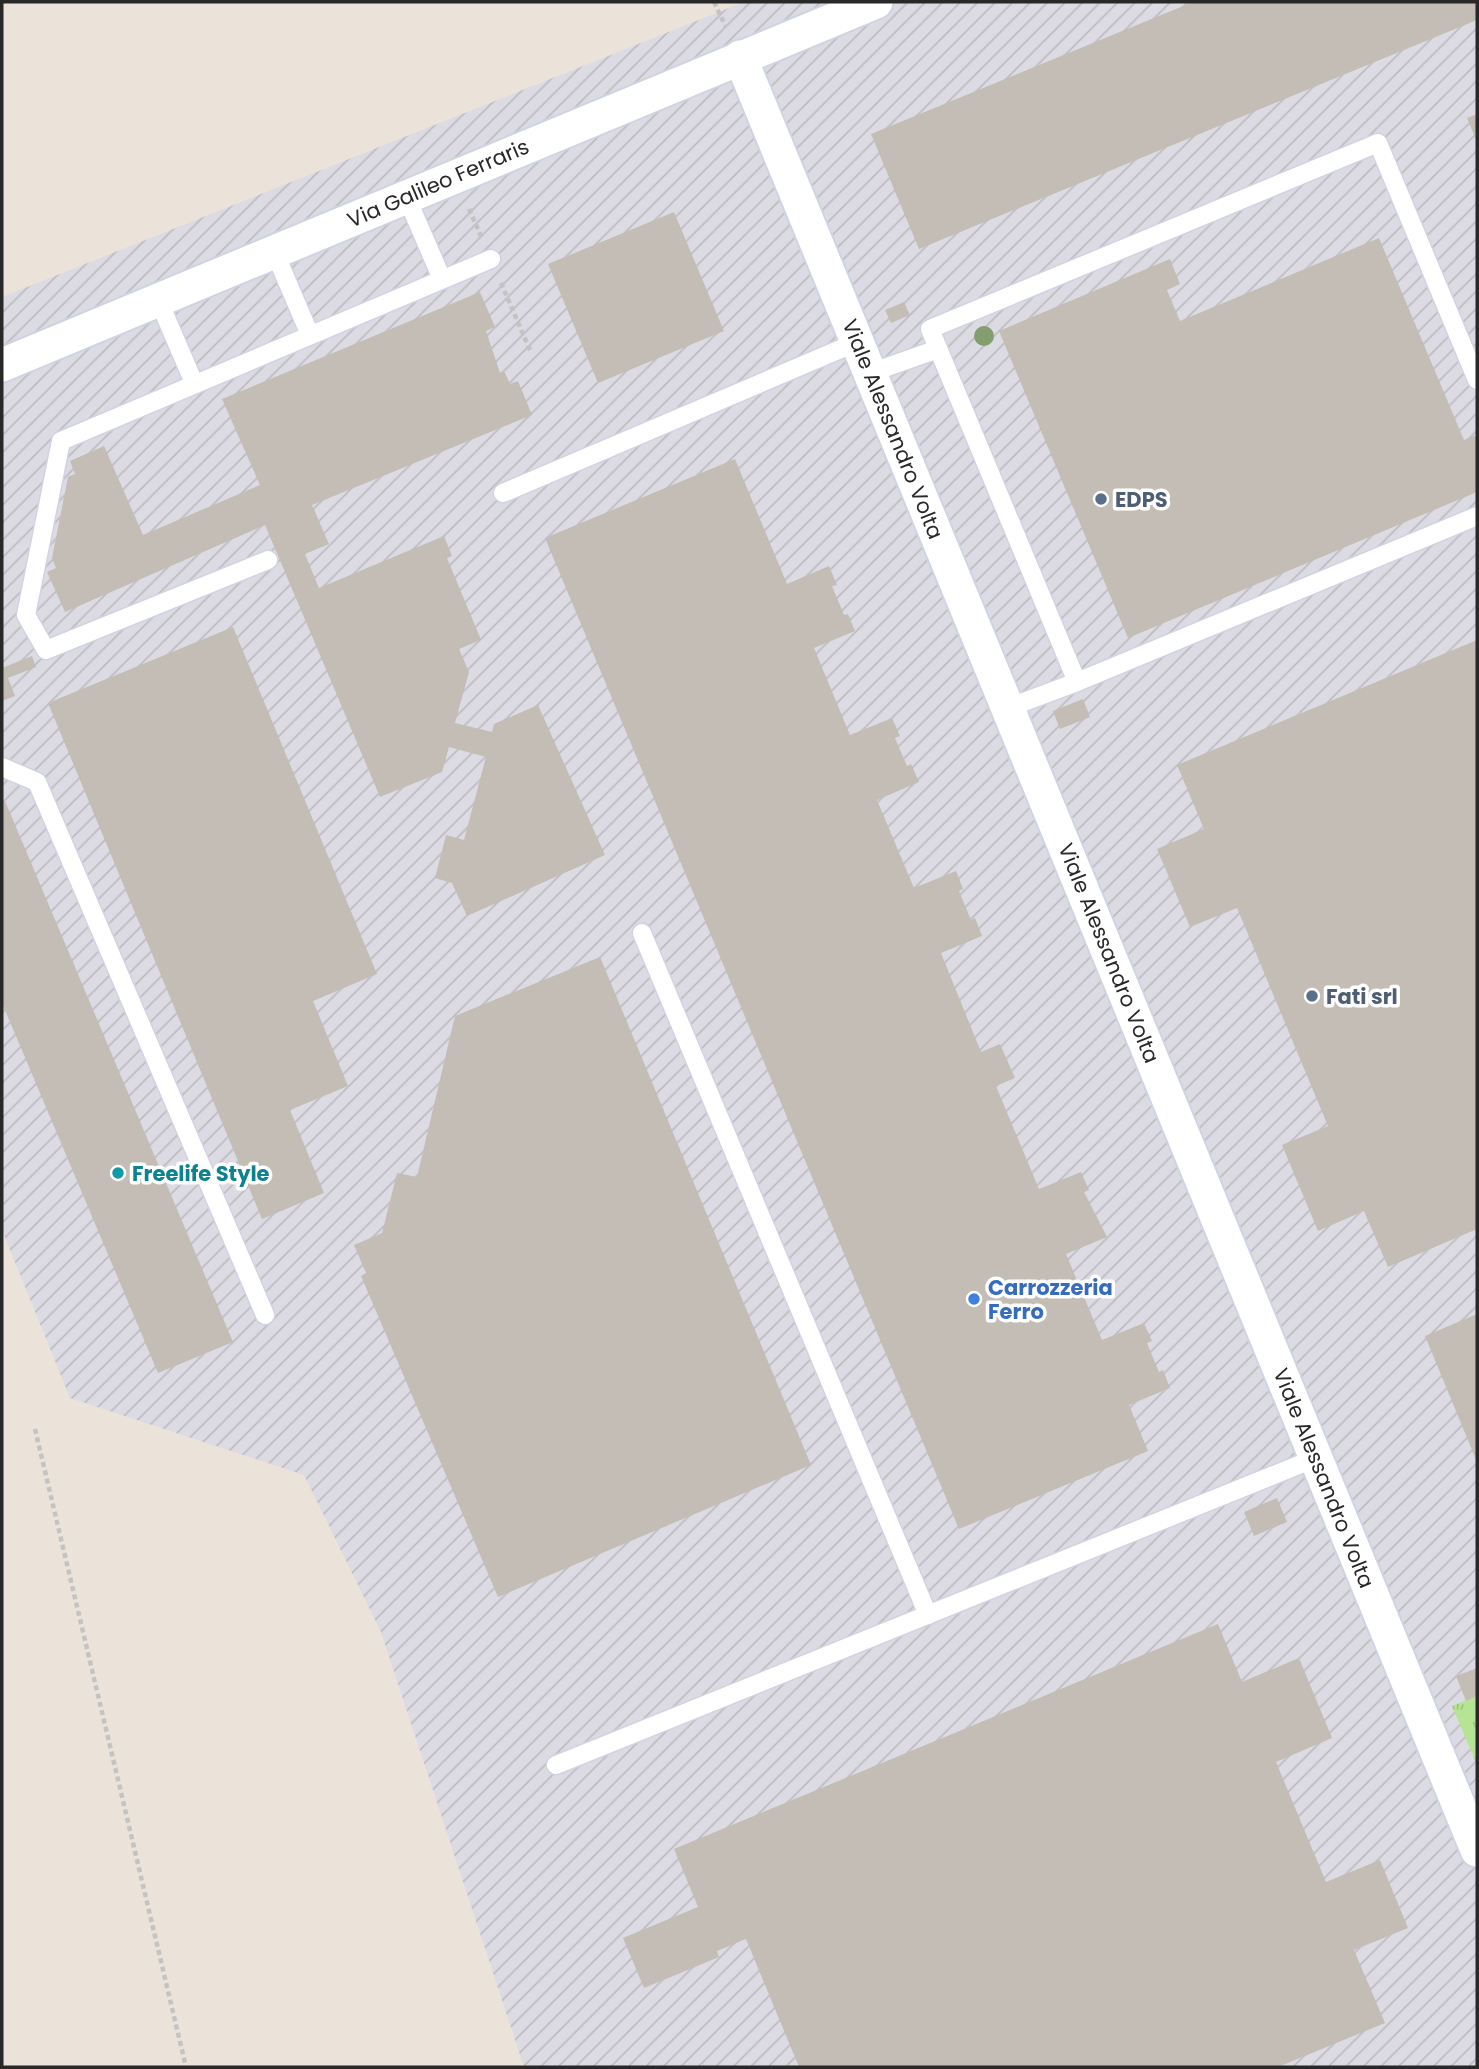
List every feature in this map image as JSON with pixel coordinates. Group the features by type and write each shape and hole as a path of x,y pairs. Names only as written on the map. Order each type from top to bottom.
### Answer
{"street":[{"name":"Via Galileo Ferraris","path":"2,365 876,2"},
{"name":"Viale Alessandro Volta","path":"740,57 1477,1850"}],"lane":[{"path":"1077,682 930,329 1378,143 1477,380"},
{"path":"406,196 442,279"},
{"path":"274,251 310,335"},
{"path":"268,560 46,650 26,615 61,441 491,259"},
{"path":"158,299 194,383"},
{"path":"503,493 858,342"},
{"path":"870,373 938,349"},
{"path":"1008,708 1477,516"},
{"path":"2,767 37,782 265,1315"},
{"path":"642,933 928,1615"},
{"path":"556,1765 1316,1458"}],"path":[{"path":"35,1429 186,2067"}],"shaded area":[{"path":"744,2 1477,2 1477,2067 524,2067 381,1632 304,1475 70,1398 2,1230 2,297"}],"green space":[{"path":"1477,1696 1477,1765 1452,1706"}],"building":[{"path":"1193,2 1477,2 1477,20 919,249 871,134"},
{"path":"1477,114 1477,142 1467,118"},
{"path":"674,212 724,331 598,383 548,264"},
{"path":"1379,238 1464,440 1477,435 1477,492 1128,638 999,331 1170,259 1180,284 1167,290 1180,321"},
{"path":"480,292 495,327 486,331 500,373 504,371 510,384 518,381 532,415 312,505 329,544 305,554 319,588 444,536 452,556 447,558 481,640 459,649 469,672 455,723 492,732 494,724 538,705 605,855 467,916 452,883 435,878 446,835 464,840 486,757 449,747 442,772 380,797 265,525 65,612 47,572 56,568 52,558 68,477 75,474 70,461 104,446 143,535 260,485 222,399"},
{"path":"904,302 910,315 891,323 885,310"},
{"path":"735,459 787,584 829,566 837,585 832,586 844,615 848,614 855,631 814,648 850,735 892,718 900,736 895,738 907,766 911,764 919,782 877,800 914,888 956,871 963,889 959,891 971,920 975,918 982,936 941,953 981,1052 1000,1044 1015,1078 996,1086 1039,1189 1081,1172 1089,1190 1084,1192 1107,1237 1066,1254 1102,1340 1144,1323 1152,1341 1147,1343 1159,1372 1163,1370 1170,1388 1129,1405 1148,1451 959,1529 545,538"},
{"path":"233,627 377,974 313,1001 348,1086 290,1110 324,1193 262,1219 48,703"},
{"path":"1477,640 1477,1229 1388,1267 1364,1211 1318,1231 1282,1145 1328,1126 1240,915 1237,908 1190,927 1157,849 1204,829 1177,765"},
{"path":"32,656 36,667 8,678 15,696 2,701 2,668"},
{"path":"1083,699 1090,717 1060,729 1053,711"},
{"name":"Freelife Style","path":"5,801 233,1342 158,1373 2,1003 2,803"},
{"path":"600,957 811,1465 498,1597 361,1276 366,1273 354,1245 382,1233 397,1173 417,1177 455,1016"},
{"path":"1477,1314 1477,1462 1425,1336"},
{"path":"1277,1498 1287,1522 1254,1536 1244,1512"},
{"path":"1218,1624 1242,1682 1299,1658 1332,1738 1276,1762 1326,1882 1380,1860 1408,1928 1354,1950 1385,2023 1278,2067 799,2067 746,1939 717,1951 719,1957 644,1988 623,1938 698,1907 674,1849"},
{"path":"1477,1668 1477,1696 1466,1701 1456,1676"}],"place":[{"name":"EDPS","path":"1101,499"},
{"name":"Fati srl","path":"1312,996"},
{"name":"Freelife Style","path":"118,1173"},
{"name":"Carrozzeria Ferro","path":"974,1299"}]}
